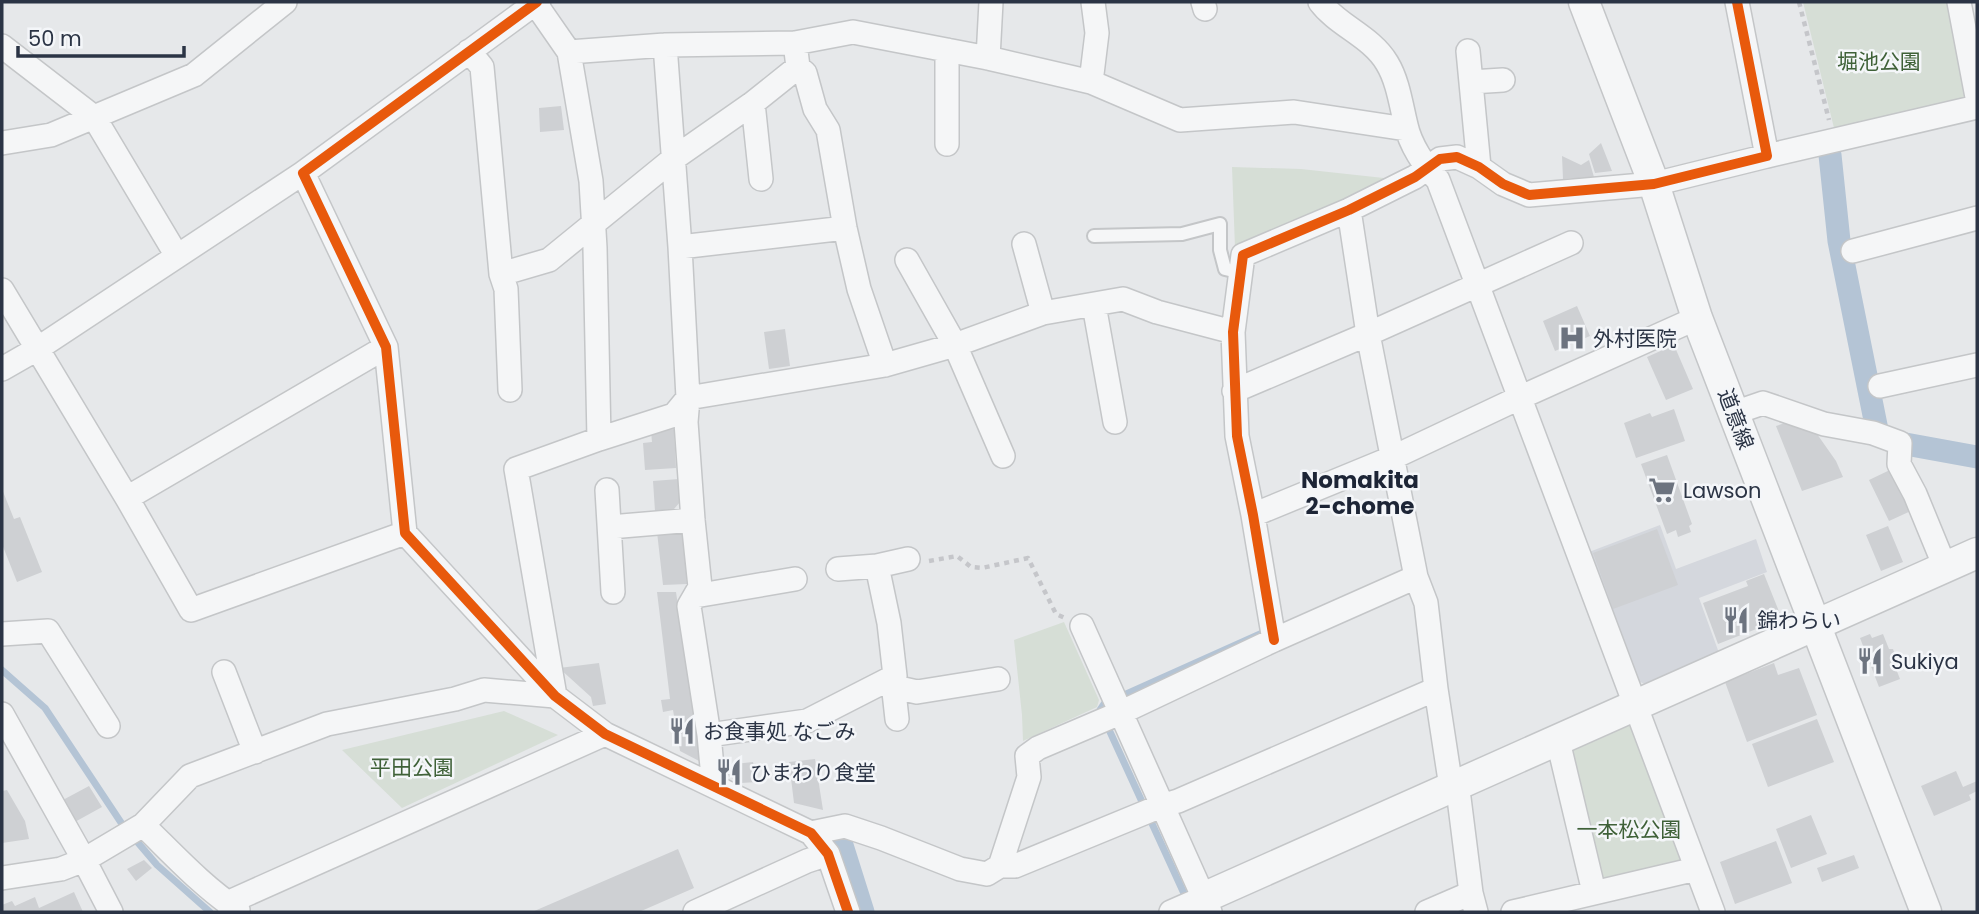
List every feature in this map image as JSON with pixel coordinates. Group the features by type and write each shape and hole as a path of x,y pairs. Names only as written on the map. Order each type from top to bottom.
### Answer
{"street":[{"path":"2,143 51,135 194,75 285,2"},
{"path":"2,369 37,349 303,173 536,2 569,52 591,181 599,439"},
{"path":"988,58 991,2"},
{"path":"1091,82 1097,33 1093,2"},
{"path":"1320,2 1375,47 1388,64 1406,129 1427,169 1438,180 1713,912"},
{"name":"道意線","path":"1584,2 1654,184 1697,318 1926,912"},
{"path":"1737,2 1767,156"},
{"path":"1962,2 1977,97"},
{"path":"569,52 665,45 795,43 853,32 988,58 1091,82 1180,120 1294,112 1406,129"},
{"path":"795,43 798,67 805,73 815,109 828,130 859,289 884,365"},
{"path":"665,45 680,247 688,398 686,422 700,587 689,606 709,735 712,767 709,783"},
{"path":"2,46 94,117 177,256"},
{"path":"947,50 947,144"},
{"path":"469,51 482,67 501,274 506,289 510,390"},
{"path":"1468,51 1479,167"},
{"path":"501,274 549,260 673,159 754,103 798,67"},
{"path":"1471,82 1503,80"},
{"path":"754,103 761,179"},
{"path":"1274,640 1237,436 1233,332 1243,255 1349,210 1415,177 1440,159 1457,158 1479,167 1503,184 1529,195 1654,184 1977,107"},
{"path":"303,173 386,347 405,533 555,696 605,734 811,832 828,854 848,912"},
{"path":"1349,210 1368,334 1416,577 1426,603 1451,787 1459,798 1474,903 1427,912"},
{"path":"1853,251 1977,218"},
{"path":"680,247 845,228"},
{"path":"1234,391 1571,243"},
{"path":"1024,244 1043,313"},
{"path":"907,260 955,345 1003,456"},
{"path":"2,290 191,610 405,533"},
{"path":"555,696 516,469 674,415 688,398 884,365 955,345 1043,313 1124,299 1157,312 1233,332"},
{"path":"1094,305 1115,422"},
{"path":"1253,515 1394,457 1697,318"},
{"path":"127,498 386,347"},
{"path":"1880,386 1977,365"},
{"path":"1734,413 1763,403 1824,424 1873,433 1900,443 1899,464 1915,494 1945,567"},
{"path":"607,490 613,593"},
{"path":"610,527 693,520"},
{"path":"1171,912 1206,905 1451,787 1977,553"},
{"path":"838,569 877,566 908,559"},
{"path":"709,735 807,721 891,681 895,676 889,623 877,566"},
{"path":"1000,866 1029,777 1027,756 1038,748 1416,577"},
{"path":"695,596 795,579"},
{"path":"1082,626 1206,905"},
{"path":"2,634 56,630 89,709 108,726"},
{"path":"225,672 254,751"},
{"path":"891,681 898,688 918,692 998,679"},
{"path":"891,681 897,719"},
{"path":"811,832 845,827 960,869 987,874 1000,866 1015,866 1178,801 1436,689"},
{"path":"2,878 61,869 85,860 143,825 190,776 327,724 455,699 484,690 555,696"},
{"path":"2,714 85,860 111,912"},
{"path":"143,825 234,908 605,734"},
{"path":"1558,741 1594,892"},
{"path":"695,912 828,854"},
{"path":"1513,912 1696,869"}],"lane":[{"path":"1094,236 1182,234 1220,225 1220,250 1225,269 1242,273"}],"path":[{"path":"1800,2 1834,140"},
{"path":"908,559 916,563 957,556 971,568 982,568 1028,558 1056,614 1082,626"}],"shaded area":[{"path":"1660,525 1676,569 1756,539 1767,572 1699,598 1719,653 1647,685 1638,681 1589,552"}],"green space":[{"name":"堀池公園","path":"1803,2 1951,2 1967,94 1963,102 1835,132"},
{"path":"1232,167 1301,169 1393,179 1235,248"},
{"path":"1064,622 1099,700 1097,707 1023,741 1014,640"},
{"name":"平田公園","path":"504,711 558,735 402,808 342,750"},
{"name":"一本松公園","path":"1631,722 1684,856 1681,864 1603,881 1568,753 1572,747"}],"building":[{"path":"561,106 564,130 540,132 539,108"},
{"path":"1601,143 1612,171 1595,173 1589,154"},
{"path":"1562,156 1581,165 1589,160 1594,177 1563,179"},
{"path":"1577,306 1590,336 1555,351 1543,321"},
{"path":"785,329 790,366 769,369 764,332"},
{"path":"1674,345 1693,389 1666,400 1647,357"},
{"path":"1674,409 1685,441 1636,458 1624,423 1650,413 1652,417"},
{"path":"1788,422 1817,434 1836,461 1843,477 1802,491 1776,426"},
{"path":"674,429 676,468 645,470 643,443 652,442 651,431"},
{"path":"1667,455 1692,524 1689,526 1691,532 1678,537 1676,530 1667,534 1641,464"},
{"path":"1892,469 1913,510 1889,521 1869,480"},
{"path":"679,479 680,502 674,509 655,511 653,481"},
{"path":"2,489 14,519 20,517 42,572 17,582 2,544"},
{"path":"1888,526 1903,562 1881,571 1866,535"},
{"path":"1657,529 1678,585 1613,609 1593,553"},
{"path":"678,530 683,535 687,584 663,585 657,532"},
{"path":"1764,574 1782,619 1718,644 1703,603 1748,586 1746,581"},
{"path":"657,592 676,592 701,762 680,751 673,710 663,712 661,700 670,699"},
{"path":"1870,634 1872,638 1883,634 1889,649 1893,649 1895,655 1891,656 1900,679 1879,687 1860,638"},
{"path":"599,663 606,704 593,706 591,697 559,668"},
{"path":"1774,663 1778,675 1799,668 1817,715 1747,742 1725,682"},
{"path":"1817,719 1834,762 1768,787 1752,744"},
{"path":"815,759 823,810 794,803 789,762"},
{"path":"753,762 757,782 741,783 726,775 725,765"},
{"path":"1956,771 1963,787 1977,781 1977,791 1969,795 1971,800 1934,816 1921,786"},
{"path":"89,786 102,807 73,823 61,801"},
{"path":"7,790 25,821 29,839 2,843 2,791"},
{"path":"1811,815 1827,854 1791,868 1776,829"},
{"path":"1776,841 1792,883 1735,904 1720,862"},
{"path":"678,849 694,888 639,912 532,912"},
{"path":"1854,855 1859,868 1822,882 1817,868"},
{"path":"144,860 152,868 136,881 127,869"},
{"path":"74,892 83,912 2,912 2,905 12,901 15,906 35,897 39,908"}],"waterway":[{"path":"1830,155 1839,241 1878,435"},
{"path":"1900,443 1977,457"},
{"path":"1187,900 1100,710 1104,704 1269,630"},
{"path":"2,670 45,708 122,824 157,865 210,912"},
{"path":"840,839 863,912"}],"cycle path":[{"path":"537,2 303,173 386,347 405,533 555,696 605,734 811,833 828,854 848,912"},
{"path":"1274,640 1237,436 1233,332 1243,255 1349,210 1415,177 1440,159 1457,157 1479,167 1503,184 1529,195 1654,184 1767,156 1737,2"}],"place":[{"name":"外村医院","path":"1572,338"},
{"name":"Lawson","path":"1662,490"},
{"name":"錦わらい","path":"1736,620"},
{"name":"Sukiya","path":"1870,661"},
{"name":"お食事処 なごみ","path":"682,731"},
{"name":"ひまわり食堂","path":"729,772"}],"district":[{"name":"Nomakita 2-chome","path":"1360,493"}]}
